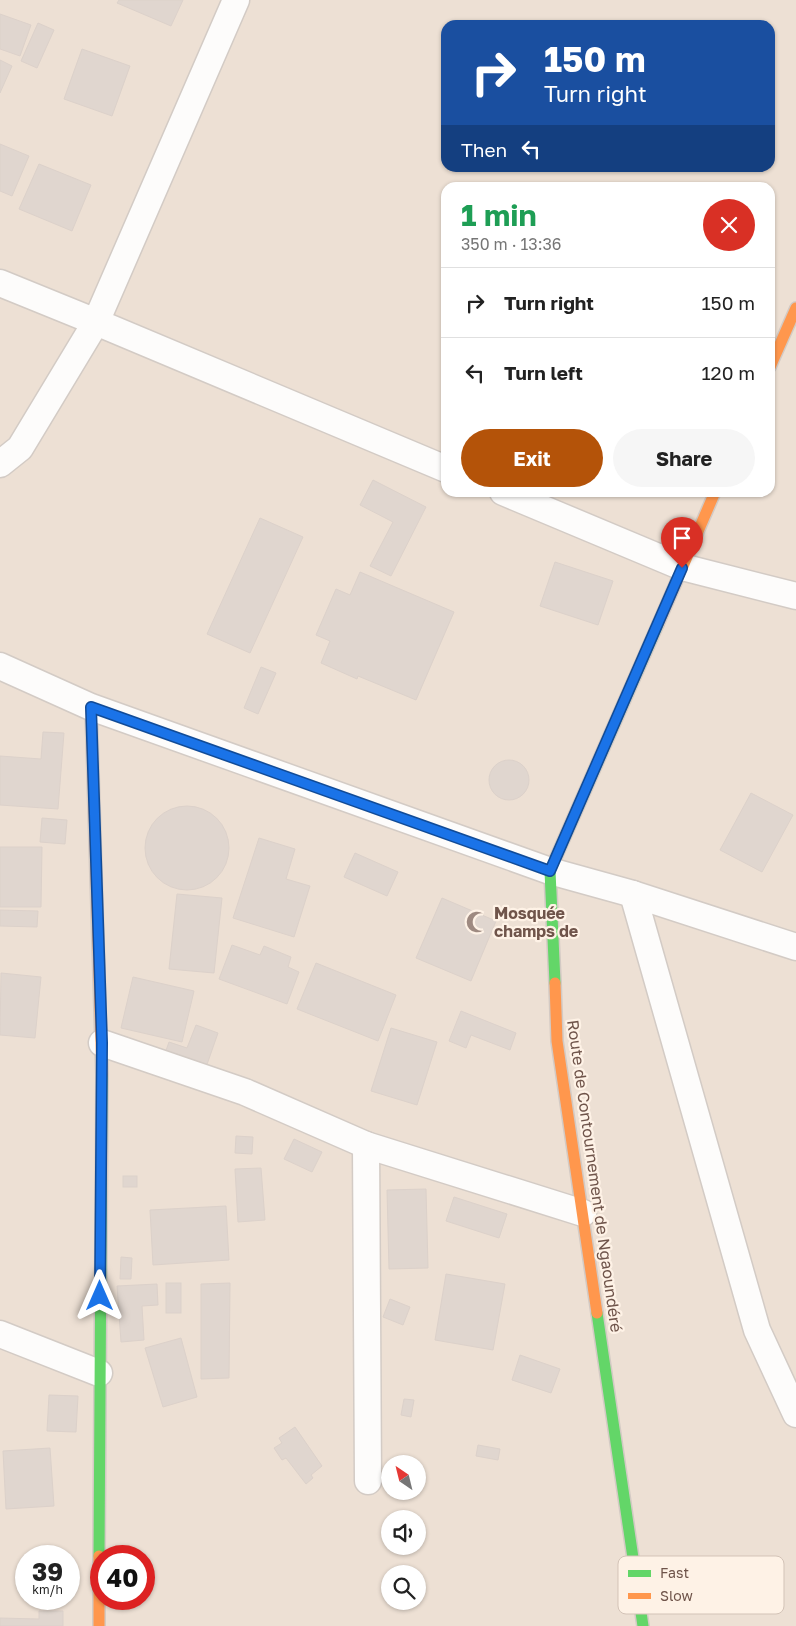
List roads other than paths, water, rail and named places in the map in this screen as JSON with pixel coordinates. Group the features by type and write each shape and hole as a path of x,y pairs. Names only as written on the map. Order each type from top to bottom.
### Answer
{"street":[{"path":"0,464 20,448 96,322 236,0"},
{"path":"0,284 96,322 441,467"},
{"path":"775,356 796,308"},
{"path":"515,497 682,568 796,596"},
{"name":"Route de Contournement de Ngaoundéré","path":"633,1556 557,1041 550,871 713,497"},
{"path":"0,666 91,707 550,871 633,894 796,946"},
{"path":"91,707 102,1043 99,1626"},
{"path":"633,894 758,1330 793,1400"},
{"path":"102,1043 245,1092 366,1145 583,1213"},
{"path":"366,1145 368,1481"},
{"path":"0,1334 99,1373"}],"place":[{"name":"Mosquée champs de","path":"477,922"}]}
